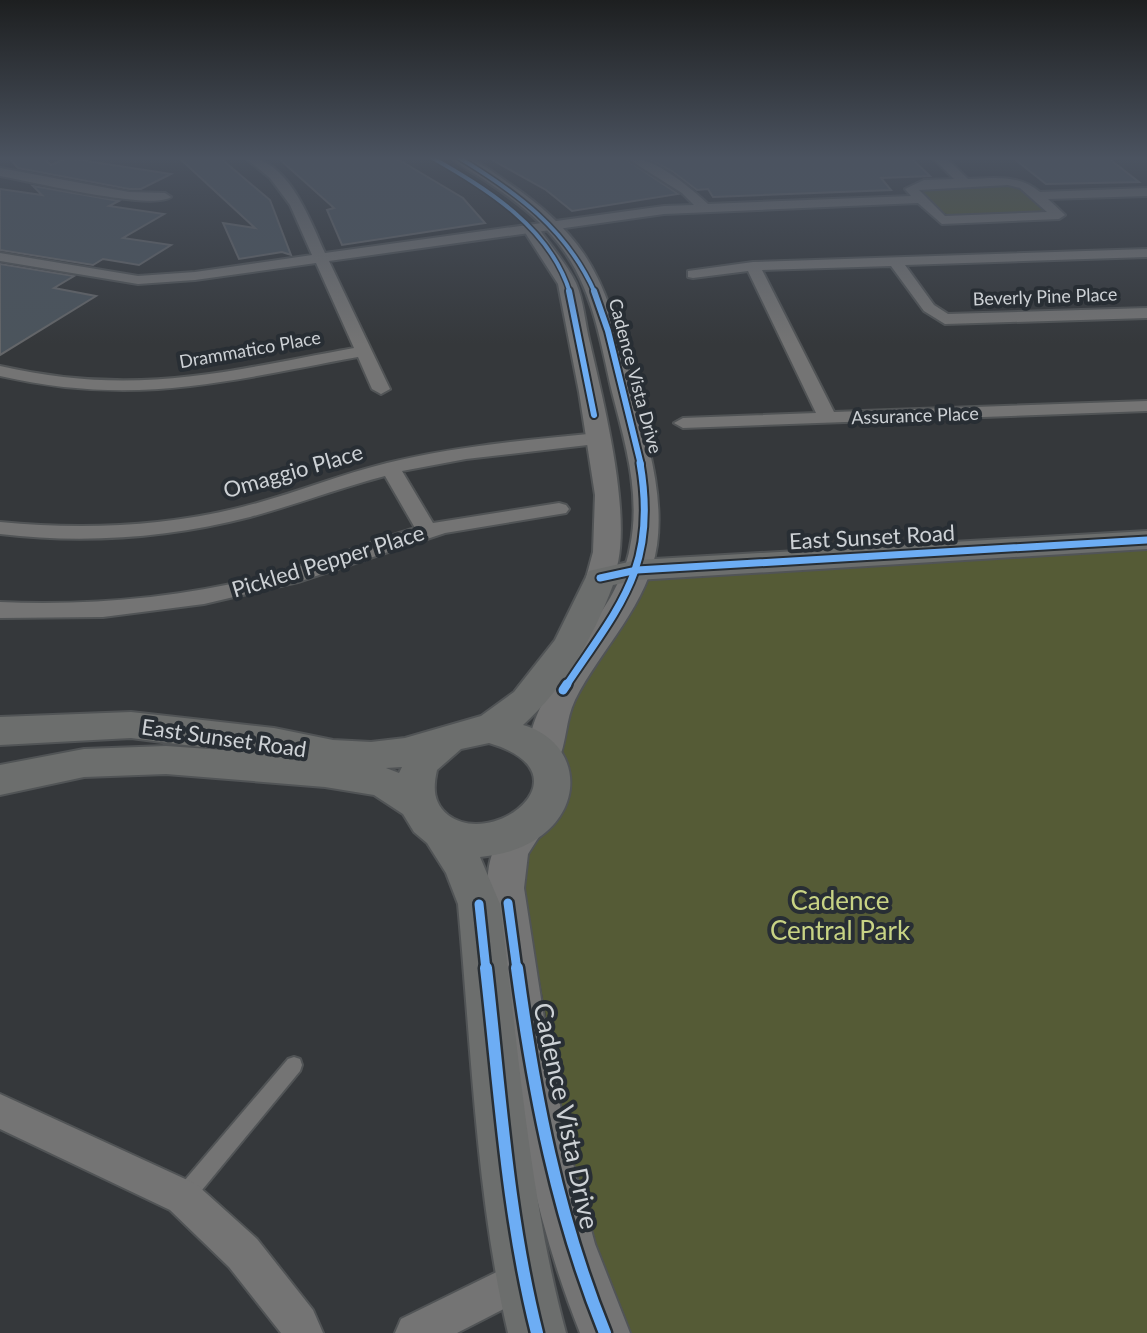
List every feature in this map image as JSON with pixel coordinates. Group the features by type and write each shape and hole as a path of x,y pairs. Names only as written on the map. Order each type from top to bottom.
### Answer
{"main road":[{"name":"East Sunset Road","path":"600,578 637,570 1147,540"},
{"name":"Cadence Vista Drive","path":"489,729 517,712 547,675 577,629 600,578"},
{"name":"East Sunset Road","path":"0,731 131,725 274,742 333,754 371,756 405,752 446,740"},
{"path":"428,817 463,839 486,840 510,835 530,824 546,808 553,790 553,771 545,754 531,741 512,732 489,729 467,731 429,752 418,768 413,785 428,817 464,866 479,904 523,1278 537,1333"},
{"name":"East Sunset Road","path":"0,780 84,763 166,760 325,772 391,785 428,817"}],"street":[{"path":"302,219 381,389"},
{"name":"Cadence Vista Drive","path":"530,219 574,254 597,295 614,352 644,481 644,529 637,570 614,615 557,700 549,721 545,754"},
{"name":"Cadence Vista Drive","path":"534,219 567,284 598,439 608,522 600,578"},
{"path":"0,257 138,280 195,276 599,219"},
{"path":"941,219 1012,227 1043,219"},
{"path":"1012,227 1041,256"},
{"path":"693,274 753,266 1147,253"},
{"name":"Beverly Pine Place","path":"895,262 929,308 945,319 1147,313"},
{"path":"753,266 828,419"},
{"name":"Drammatico Place","path":"0,371 67,384 130,386 204,382 364,351"},
{"name":"Assurance Place","path":"683,423 1147,406"},
{"name":"Omaggio Place","path":"0,528 36,533 138,531 226,517 390,468 478,450 598,439"},
{"path":"390,468 427,531"},
{"name":"Pickled Pepper Place","path":"0,610 56,613 108,611 203,598 274,582 427,531 460,523 559,509"},
{"name":"Cadence Vista Drive","path":"530,824 515,841 506,868 522,1013 547,1148 575,1251 605,1333"},
{"path":"0,1111 183,1197 243,1253 303,1333"},
{"path":"415,1333 523,1278"}],"lane":[{"path":"183,1197 294,1065"}],"green space":[{"name":"Cadence Central Park","path":"1147,549 1147,1333 631,1333 599,1259 572,1161 519,865 561,715 639,578"}],"building":[{"path":"0,219 155,219 123,238 171,245 139,265 103,259 93,265 0,250"},
{"path":"245,219 277,219 291,255 282,252 239,259 223,223 255,228"},
{"path":"331,219 482,219 485,223 342,245"},
{"path":"0,264 74,276 54,288 96,296 0,355"}],"cycle path":[{"path":"522,219 546,245 568,287 594,415"},
{"path":"545,219 564,239 587,273 602,311 640,458 646,504 643,549 630,587 613,618 563,690"},
{"path":"600,578 637,570 1147,540"},
{"path":"508,903 531,1067 553,1177 567,1231 605,1333"},
{"path":"479,904 514,1215 523,1278 537,1333"}]}
